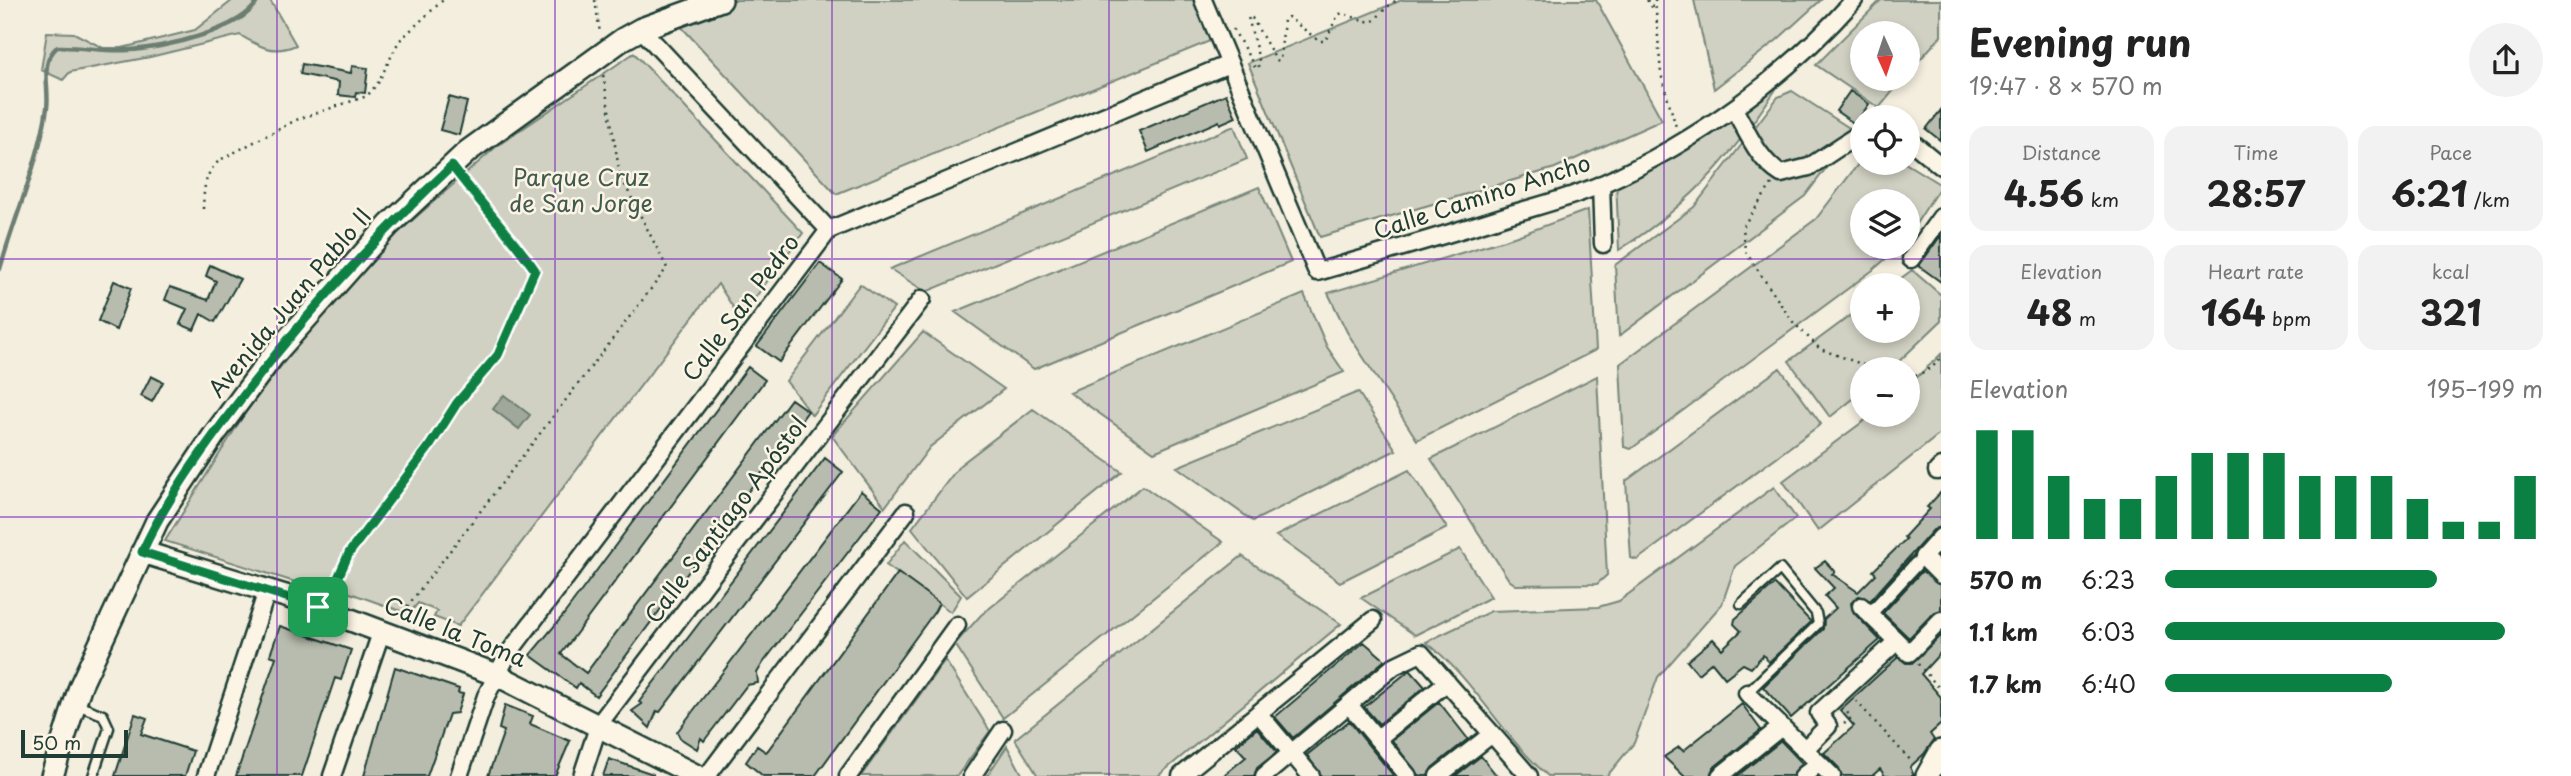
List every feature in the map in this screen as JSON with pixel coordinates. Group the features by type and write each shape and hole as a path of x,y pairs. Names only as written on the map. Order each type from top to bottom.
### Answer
{"street":[{"name":"Avenida Juan Pablo II","path":"52,776 75,704 107,623 157,521 214,435 272,357 389,225 468,151 603,64 640,29 722,0"},
{"path":"1203,0 1229,64"},
{"name":"Calle Camino Ancho","path":"1229,64 1317,272 1601,184 1683,141 1734,109 1799,58 1854,0"},
{"path":"640,29 829,230"},
{"name":"Calle San Pedro","path":"459,776 486,696 508,654 829,230 1229,64"},
{"path":"1734,109 1771,168 1781,174 1809,167 1850,140"},
{"path":"1920,148 1939,161"},
{"path":"1601,184 1603,244"},
{"path":"1920,246 1941,217"},
{"name":"Calle Santiago Apóstol","path":"582,776 599,724 922,299"},
{"path":"707,776 906,512"},
{"path":"1941,537 1923,557 1941,575"},
{"name":"Calle la Toma","path":"142,552 318,607 497,675 599,724 697,776"},
{"path":"1916,564 1865,610 1909,653 1941,620"},
{"path":"206,776 267,591"},
{"path":"1181,776 1373,620"},
{"path":"848,776 957,625"},
{"path":"332,776 382,630"},
{"path":"1804,750 1829,726 1819,713 1896,642"},
{"path":"1264,776 1350,706 1394,666 1421,653 1529,776"},
{"path":"1377,739 1447,682"},
{"path":"1747,692 1780,728 1832,776"},
{"path":"1350,706 1408,776"},
{"path":"1258,713 1311,776"},
{"path":"1720,776 1780,728"},
{"path":"972,776 1003,730"},
{"path":"1438,776 1492,734"},
{"path":"1922,772 1941,751"},
{"path":"1803,776 1819,763"}],"lane":[{"path":"1741,604 1780,569 1816,612 1818,624 1747,692"},
{"path":"75,704 103,715 109,728 93,776"}],"path":[{"path":"203,209 209,170 220,160 296,120 367,96 378,83 399,41 443,0"},
{"path":"402,612 667,268 620,175 595,0"},
{"path":"1215,29 1230,24 1256,69 1260,64 1248,17 1252,18 1276,60 1280,61 1284,20 1288,17 1319,41 1325,41 1338,15 1342,13 1370,23 1376,22 1397,0"},
{"path":"1647,0 1655,11"},
{"path":"1655,0 1661,74 1671,116 1683,141"},
{"path":"318,607 337,580 349,553 429,447 457,403 498,355 535,270 515,241 485,210 452,166"},
{"path":"1781,174 1764,193 1743,226 1745,251 1792,321 1820,349 1850,360"},
{"path":"1920,374 1937,364 1941,354"},
{"path":"1909,653 1941,690"},
{"path":"1848,720 1851,718 1844,711 1856,701 1922,772"}],"green space":[{"path":"233,0 270,0 296,45 280,49 267,48 240,35 150,57 70,72 63,80 41,70 47,32 74,33 103,48 122,48 195,30"},
{"path":"726,0 1194,0 1210,41 836,194 677,22"},
{"path":"1402,0 1596,0 1662,120 1555,168 1320,237 1248,63"},
{"path":"1694,0 1821,0 1777,40 1714,89"},
{"path":"1881,0 1941,0 1941,36 1920,60 1920,21 1860,21"},
{"path":"1850,31 1850,88 1816,65"},
{"name":"Parque Cruz de San Jorge","path":"634,53 803,233 740,318 718,284 458,626 434,617 437,611 418,603 409,614 339,589 336,595 165,541 247,410 316,321 398,233 497,146"},
{"path":"1784,77 1731,152 1692,194 1646,232 1619,250 1616,180"},
{"path":"1792,91 1850,128 1850,136 1805,196 1619,336 1615,265 1694,207 1778,97"},
{"path":"1854,91 1893,91 1881,105 1875,105"},
{"path":"1234,126 1247,159 926,292 890,269"},
{"path":"1920,172 1941,185 1920,217 1920,189 1850,189 1850,259 1886,259 1869,273 1850,273 1850,287 1631,449 1624,447 1620,364 1816,219 1850,175 1920,175"},
{"path":"1259,187 1291,262 1034,369 955,312"},
{"path":"1588,210 1596,350 1417,440 1347,332 1328,293 1514,237"},
{"path":"1920,277 1941,295 1941,321 1920,341"},
{"path":"860,284 894,308 812,415 786,381"},
{"path":"1304,294 1327,347 1344,372 1154,452 1069,392"},
{"path":"1850,316 1850,343 1918,343 1904,357 1850,357 1850,401 1830,417 1789,361"},
{"path":"923,332 1004,389 930,447 885,507 832,436"},
{"path":"1941,354 1941,433 1818,531 1783,481 1856,427 1920,427 1920,374"},
{"path":"1780,368 1821,424 1637,560 1631,558 1626,481"},
{"path":"1597,376 1607,575 1597,584 1516,585 1509,580 1431,459"},
{"path":"1358,392 1396,450 1253,521 1177,467"},
{"path":"1033,409 1122,472 967,597 912,528 960,465"},
{"path":"1409,470 1447,528 1340,582 1276,536"},
{"path":"1143,486 1223,542 1003,718 955,644 981,615"},
{"path":"1774,487 1796,518 1735,566 1722,604 1658,677 1634,743 1607,776 1548,776 1516,743 1459,673 1426,642 1491,611 1598,607 1619,601"},
{"path":"905,540 961,596 951,612 886,565"},
{"path":"1460,549 1491,597 1415,635 1361,598"},
{"path":"1242,556 1341,624 1158,776 1038,776 1015,739"},
{"path":"945,660 990,731 957,776 861,776"},
{"path":"1007,746 1023,776 987,776"}],"shaded area":[{"path":"504,395 530,415 519,429 493,409"}],"building":[{"path":"302,64 351,73 352,66 368,68 365,93 356,92 355,97 338,95 339,82 300,74"},
{"path":"1850,91 1869,104 1850,105 1850,121 1836,111"},
{"path":"1226,94 1236,117 1220,124 1219,121 1148,152 1139,131"},
{"path":"449,97 467,102 459,135 440,130"},
{"path":"1941,110 1941,141 1926,129"},
{"path":"1941,235 1941,282 1919,266"},
{"path":"820,263 842,279 779,362 757,346"},
{"path":"210,265 240,279 215,322 201,314 194,330 180,324 187,309 165,300 170,287 208,300 216,281 206,276"},
{"path":"114,281 131,288 116,330 98,321"},
{"path":"748,367 765,380 561,654 586,673 791,399 808,411 596,696 579,683 576,688 530,655 562,617"},
{"path":"151,376 163,382 152,402 141,396"},
{"path":"825,458 843,472 660,712 657,711 650,728 632,711 642,704 639,702"},
{"path":"861,491 882,508 763,663 757,673 758,683 747,685 704,741 701,738 697,749 680,738 677,732"},
{"path":"1941,492 1941,527 1933,530 1870,601 1859,596 1851,603 1854,613 1880,640 1791,718 1763,687 1823,629 1824,619 1836,608 1825,596 1834,588 1815,568 1825,561 1835,572 1832,574 1858,592 1876,574 1873,571 1906,539 1904,537 1930,509 1927,507"},
{"path":"1922,571 1941,585 1941,610 1933,613 1909,638 1883,613"},
{"path":"898,573 939,603 935,611 815,776 763,776 746,762 757,746 766,752 768,750"},
{"path":"1775,584 1811,622 1769,662 1763,655 1751,668 1743,664 1725,678 1712,662 1698,674 1687,661 1713,639 1722,649 1741,631 1734,624 1735,619"},
{"path":"280,626 351,650 341,680 335,678 302,776 236,776 276,657 270,655"},
{"path":"1941,635 1941,652 1921,674 1941,697 1941,724 1930,734 1934,740 1924,754 1910,767 1914,776 1885,776 1880,769 1872,776 1842,776 1839,768 1824,753 1854,726 1840,710 1898,657 1906,663 1912,663"},
{"path":"1364,642 1385,660 1293,738 1275,717"},
{"path":"395,667 459,689 458,693 463,694 457,713 449,714 427,776 364,776"},
{"path":"1410,670 1425,687 1379,724 1364,707"},
{"path":"1439,702 1468,739 1432,768 1428,776 1418,776 1392,740"},
{"path":"1742,704 1761,730 1713,768 1710,776 1684,776 1664,757 1679,747 1683,751"},
{"path":"505,705 533,716 530,724 570,741 555,776 488,776 504,731 499,729"},
{"path":"135,714 147,718 141,734 193,751 185,776 115,776"},
{"path":"1349,721 1394,776 1321,776 1307,755"},
{"path":"1257,728 1277,752 1257,768 1254,776 1223,776 1246,757 1236,746"},
{"path":"1781,741 1802,763 1793,776 1737,776"},
{"path":"1481,756 1497,776 1455,776"},
{"path":"609,759 653,774 653,776 603,776"}],"waterway":[{"path":"0,269 33,169 47,108 48,60 57,47 120,50 180,42 219,29 236,20 250,11 258,0"}],"route":[{"path":"452,166 485,210 515,241 535,270 526,296 498,355 457,403 429,447 349,553 337,580 318,607 142,552 157,521 214,435 272,357 389,225 452,166"}]}
